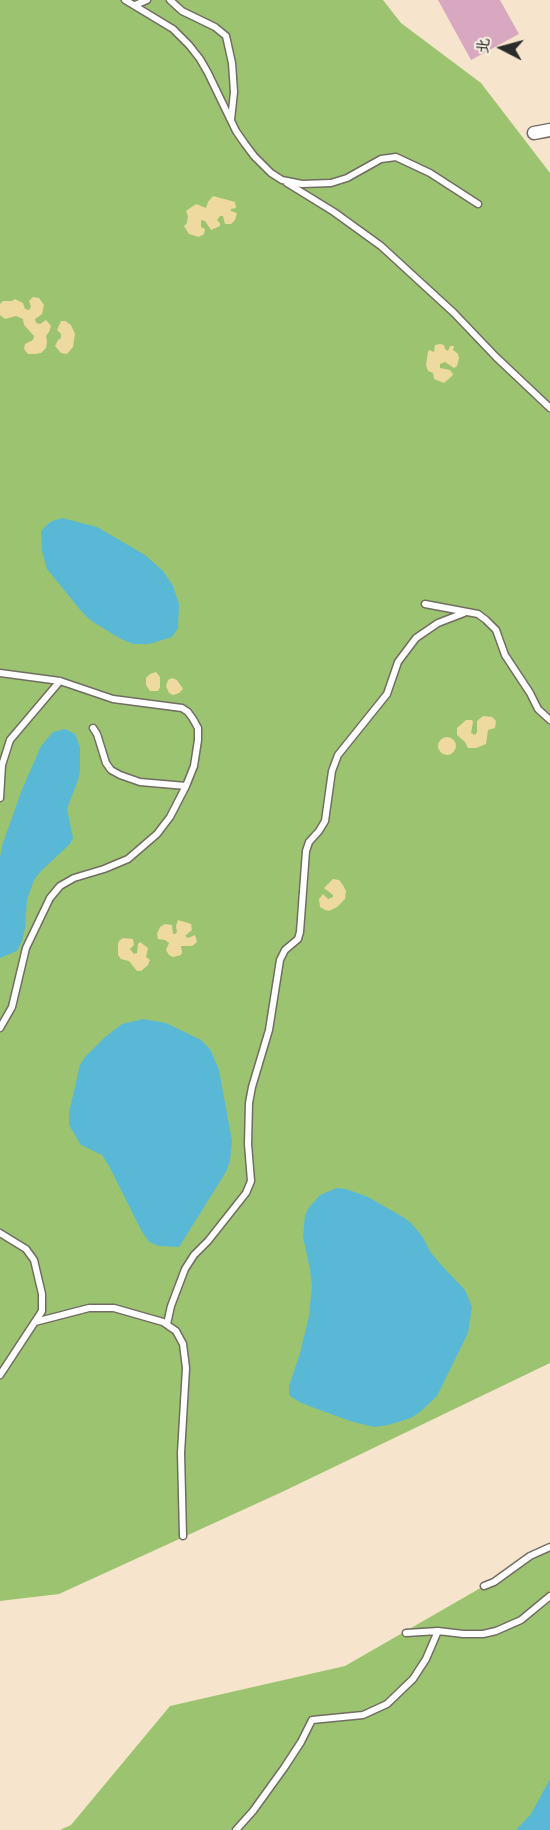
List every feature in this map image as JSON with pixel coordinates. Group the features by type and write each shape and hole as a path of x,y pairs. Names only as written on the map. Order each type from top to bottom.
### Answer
{"street":[{"path":"534,133 550,130"}],"lane":[{"path":"125,0 172,29 189,45 208,73 236,131 254,156 271,173 334,212 381,246 454,313 550,408"},
{"path":"135,5 147,0"},
{"path":"170,0 182,11 216,27 226,36 234,85 234,107 231,120"},
{"path":"282,180 302,184 330,183 347,178 381,159 396,157 429,173 478,204"},
{"path":"425,604 478,614 486,620 495,630 505,656 538,709 550,720"},
{"path":"167,1324 185,1269 232,1212 246,1193 251,1181 248,1143 249,1103 252,1087 269,1030 280,960 285,950 298,939 300,932 306,851 309,842 325,821 332,771 339,755 387,694 398,662 416,638 438,623 464,613"},
{"path":"0,673 60,681 113,699 182,708 188,712 198,728 194,765 186,786 170,817 157,834 128,859 74,878 60,886 50,898 26,948 12,1007 0,1028"},
{"path":"0,798 2,765 10,740 60,681"},
{"path":"93,728 106,763 111,770 140,782 186,786"},
{"path":"0,1233 26,1249 34,1260 42,1294 42,1311 0,1375"},
{"path":"35,1322 70,1312 114,1308 163,1322 176,1331 183,1344 186,1361 181,1454 183,1536"},
{"path":"484,1586 500,1578 530,1556 550,1547"},
{"path":"406,1633 438,1631 483,1634 496,1631 521,1620 550,1596"},
{"path":"236,1830 253,1811 284,1768 312,1720 363,1715 387,1704 413,1679 426,1659 438,1631"}],"green space":[{"path":"0,0 383,0 401,23 481,83 550,173 550,1363 282,1492 59,1594 0,1601"},
{"path":"550,1548 550,1830 60,1830 71,1825 170,1706 345,1666"}],"sand":[{"path":"213,196 235,202 236,208 231,211 237,213 235,220 231,224 225,224 223,216 220,216 217,220 220,226 211,230 205,221 201,220 201,227 205,229 204,234 199,237 189,234 184,226 188,216 186,211 196,204 206,208"},
{"path":"33,297 39,298 44,305 42,314 35,319 36,323 40,324 46,320 51,326 46,336 46,348 41,353 28,354 24,349 25,344 33,340 34,336 24,325 23,319 16,316 5,319 0,315 0,304 3,301 15,299 29,310 31,307 29,301"},
{"path":"61,321 71,325 75,334 73,347 67,354 61,353 55,346 61,338 57,330"},
{"path":"435,345 444,345 448,351 450,346 454,346 453,350 459,358 454,368 445,362 440,364 440,368 450,370 453,374 444,383 434,379 433,373 428,371 426,365 429,350 434,352"},
{"path":"156,672 160,677 160,687 158,691 150,691 146,685 146,678"},
{"path":"172,678 177,680 183,689 173,695 169,693 166,686 168,680"},
{"path":"483,716 492,717 496,721 495,728 488,730 486,744 468,748 457,735 457,728 466,720 472,720 471,733 475,735 477,721"},
{"path":"447,737 453,740 456,746 453,752 447,755 441,752 438,746 441,740"},
{"path":"333,879 339,880 343,885 346,891 345,899 329,911 320,907 319,899 323,894 328,899 333,897 324,888"},
{"path":"178,920 191,924 192,930 185,936 188,938 195,935 197,942 192,946 181,946 181,955 173,957 166,950 169,943 158,939 157,934 160,927 165,924 172,925 173,934 175,934"},
{"path":"123,938 133,939 134,945 130,949 134,954 137,953 140,942 148,948 146,957 150,960 141,971 137,971 129,961 121,959 118,955 118,944"}],"water":[{"path":"62,518 97,527 145,555 163,571 173,586 179,604 178,628 172,637 149,644 133,644 90,620 82,612 47,569 42,551 41,531 50,522"},
{"path":"65,729 75,734 80,747 80,771 67,809 73,838 70,844 34,880 27,900 22,941 17,951 0,958 0,857 2,846 21,792 41,746 53,732"},
{"path":"143,1019 166,1023 201,1040 210,1049 219,1070 232,1141 230,1161 226,1172 179,1247 159,1246 149,1242 102,1155 81,1145 69,1125 69,1113 80,1065 85,1057 122,1024"},
{"path":"337,1188 368,1197 411,1223 422,1236 431,1253 465,1290 472,1307 468,1333 437,1396 411,1418 388,1425 374,1427 350,1421 301,1403 289,1393 309,1316 312,1286 303,1237 305,1215 320,1195"},
{"path":"550,1779 550,1830 516,1830 531,1814"}],"building":[{"path":"438,0 500,0 519,34 471,60"}]}
